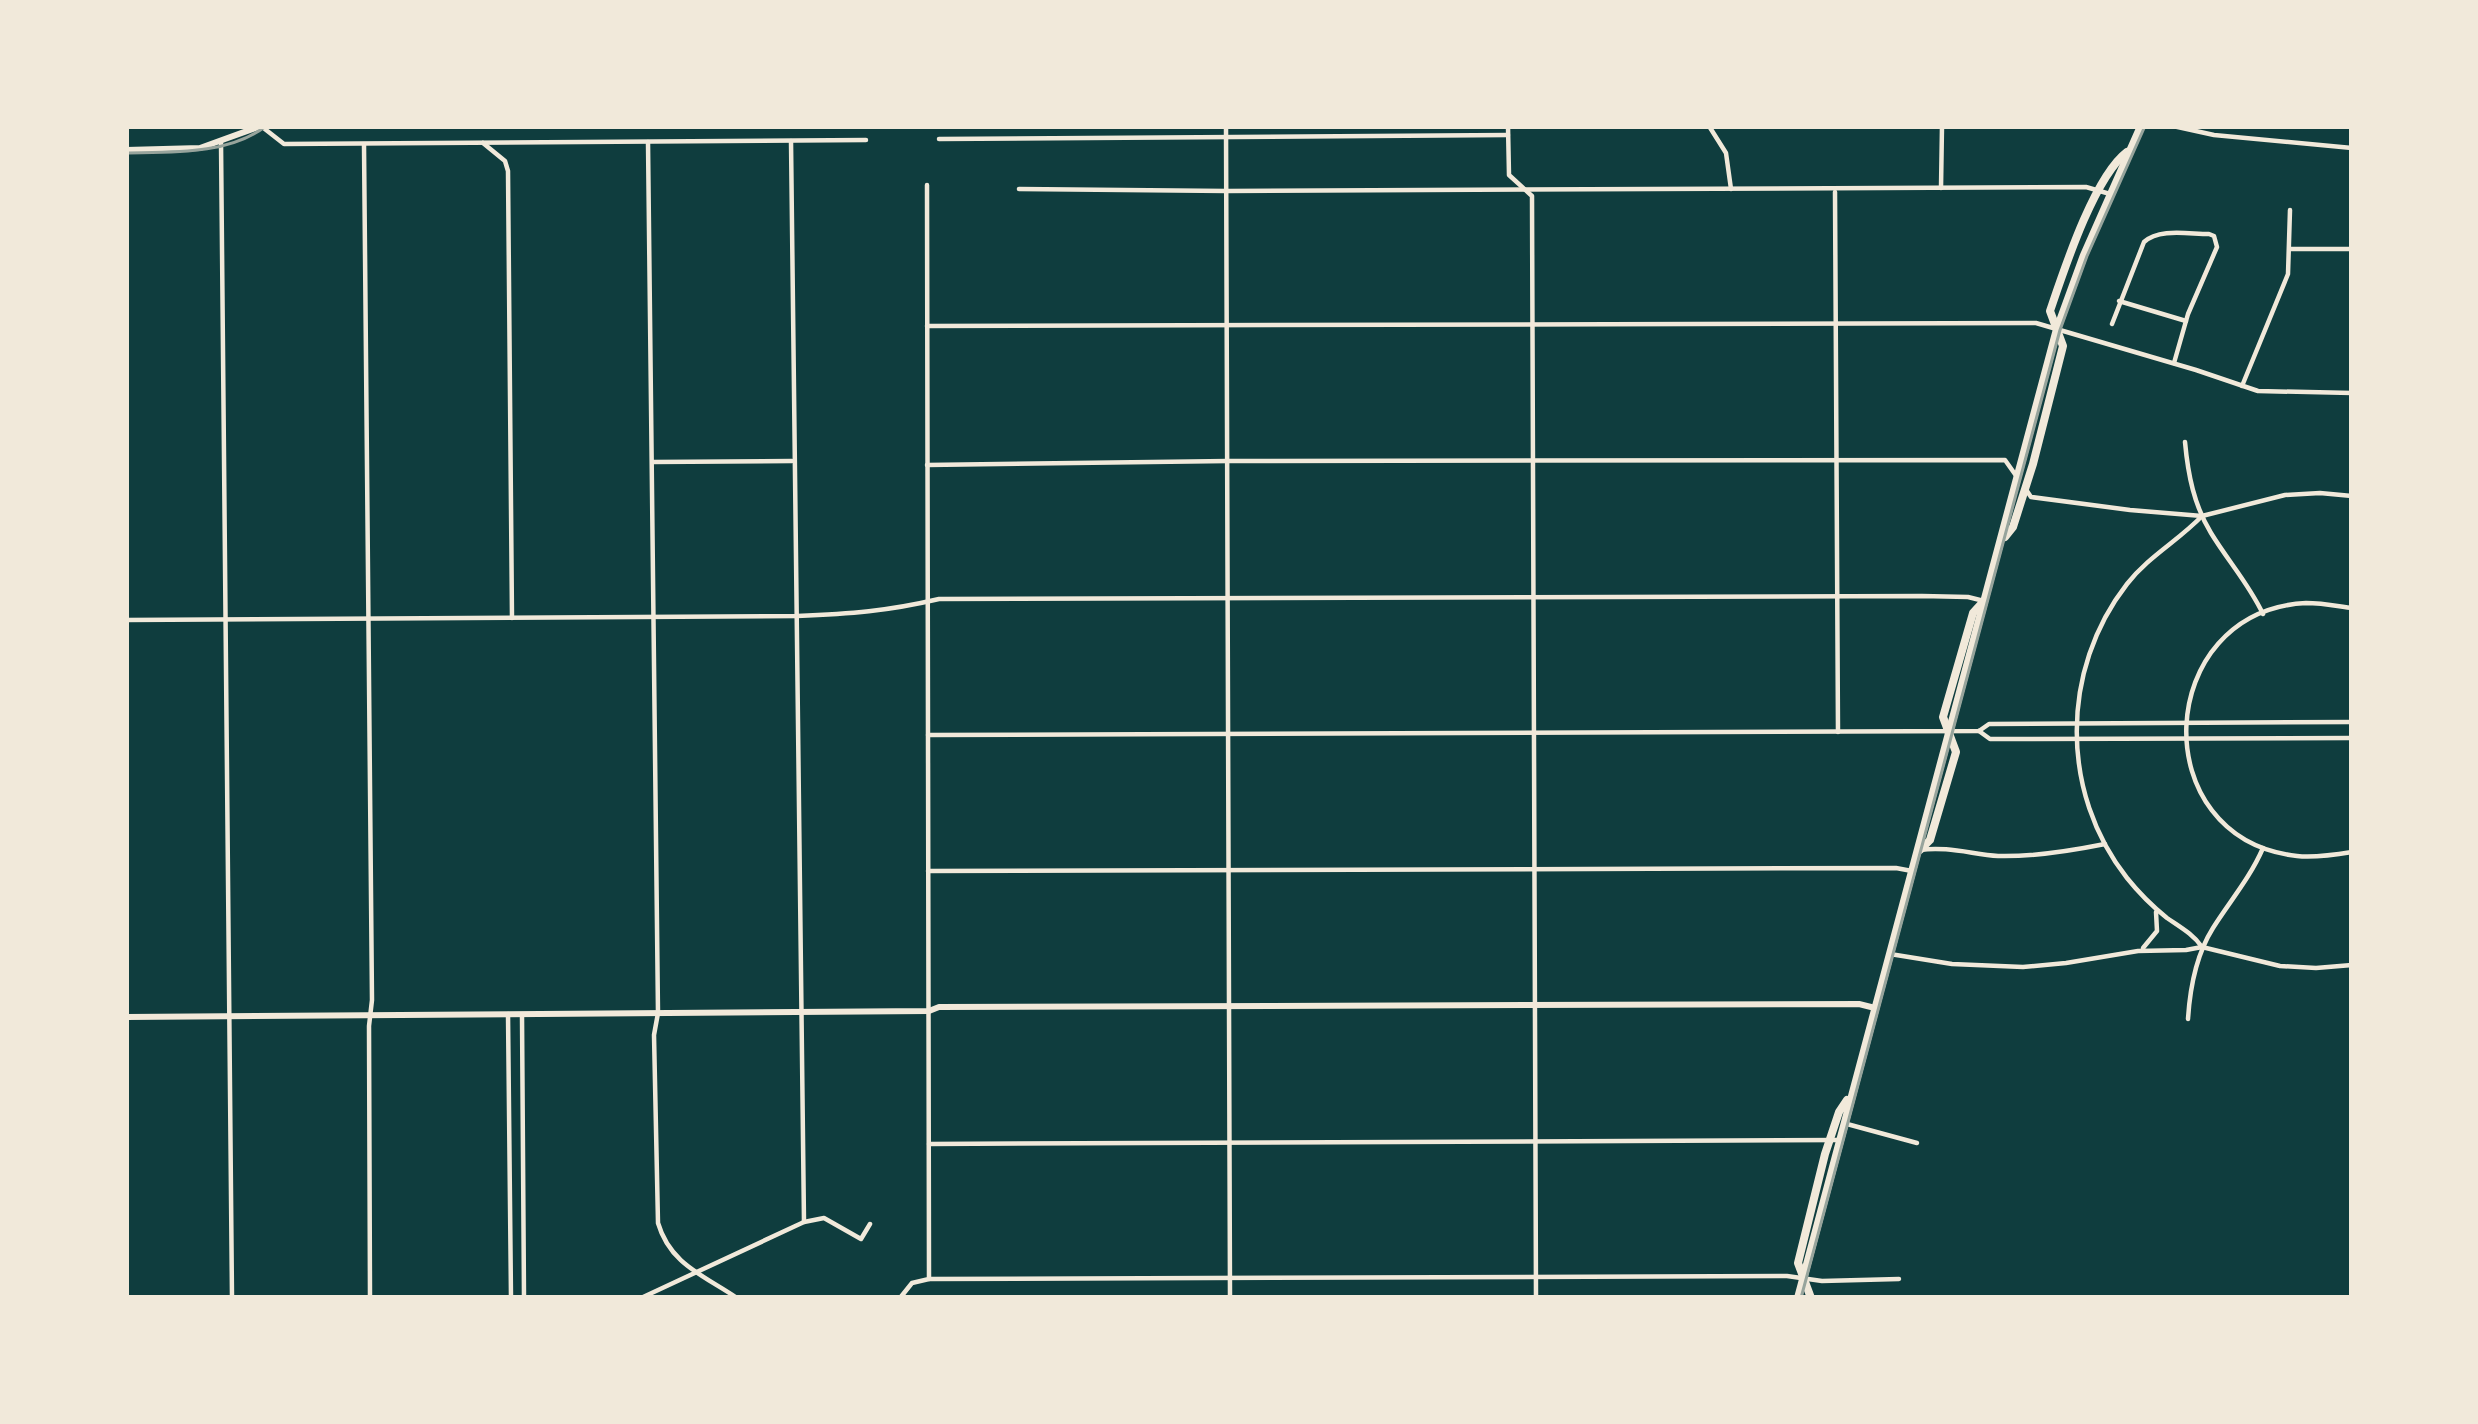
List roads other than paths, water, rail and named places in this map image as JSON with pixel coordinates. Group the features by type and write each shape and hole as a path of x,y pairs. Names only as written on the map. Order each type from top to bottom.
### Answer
{"main road":[{"path":"2000,543 2013,527 2063,346 2050,311 2116,160 2131,148 2141,126"},
{"path":"1835,1140 1844,1124 1918,851 1930,840 1956,752 1943,717 1973,613 1984,602 2057,329"},
{"path":"1798,1298 1839,1112 1854,1088"},
{"path":"1804,1278 1811,1298"}],"street":[{"path":"126,151 190,149 261,126 284,144 866,140"},
{"path":"1226,126 1230,1298"},
{"path":"1508,126 1509,175 1532,196 1536,1298"},
{"path":"1709,126 1726,152 1731,190"},
{"path":"1941,188 1942,126"},
{"path":"2174,126 2214,135 2352,148"},
{"path":"939,139 1508,135"},
{"path":"791,140 804,1222"},
{"path":"221,142 232,1298"},
{"path":"648,142 658,1223 680,1262 737,1298"},
{"path":"483,143 505,161 508,171 512,618"},
{"path":"364,145 370,1298"},
{"path":"927,185 929,1279"},
{"path":"1019,189 2086,187 2104,193"},
{"path":"1835,189 1838,732"},
{"path":"2242,386 2286,283 2290,210"},
{"path":"2112,324 2148,237 2209,234 2217,247 2174,363"},
{"path":"2290,249 2352,249"},
{"path":"2119,301 2186,321"},
{"path":"927,326 2036,323 2270,393 2352,393"},
{"path":"2185,442 2189,477 2202,516 2263,614"},
{"path":"927,465 2005,460 2031,497 2130,510 2202,516 2284,494 2352,496"},
{"path":"653,462 794,461"},
{"path":"2202,516 2152,556 2115,601 2090,652 2080,688 2076,739 2081,783 2105,844 2153,907 2203,947"},
{"path":"126,620 797,616 863,614 939,599 1838,596 1968,597 1984,602"},
{"path":"2352,608 2309,603 2278,608 2232,632 2207,659 2191,690 2185,731 2193,775 2209,806 2234,830 2279,853 2310,857 2352,853"},
{"path":"1979,731 1990,740 2076,739 2352,722"},
{"path":"928,735 1979,731 1989,724 2077,723 2352,738"},
{"path":"1918,851 1937,848 2019,856 2105,844"},
{"path":"2188,1019 2203,947 2264,848"},
{"path":"928,871 1896,868 1912,872"},
{"path":"2138,951 2148,946 2157,931 2153,907"},
{"path":"1890,954 1952,964 2023,967 2203,947 2280,966 2352,965"},
{"path":"126,1017 928,1011 939,1007 1859,1004 1875,1008"},
{"path":"508,1014 512,1298"},
{"path":"522,1014 524,1298"},
{"path":"1844,1124 1917,1143"},
{"path":"929,1144 1835,1140"},
{"path":"641,1298 804,1222 824,1218 861,1239 871,1224"},
{"path":"900,1298 912,1283 929,1279 1899,1279"}],"tram line":[{"path":"126,153 217,147 266,126"},
{"path":"1801,1298 2060,330 2145,126"}]}
